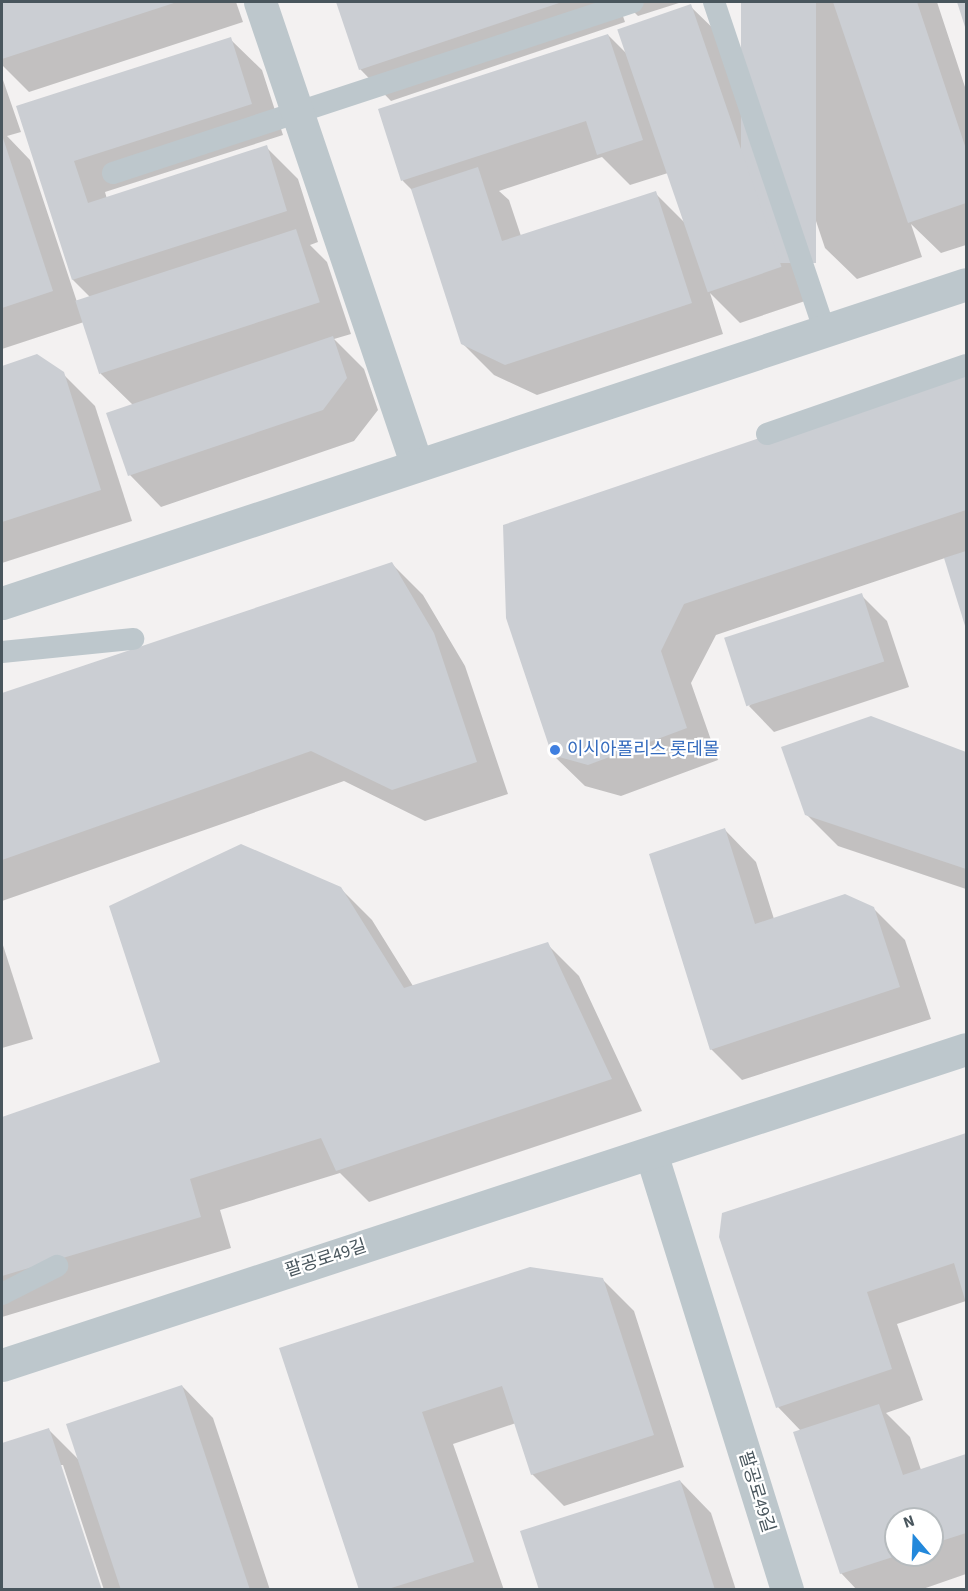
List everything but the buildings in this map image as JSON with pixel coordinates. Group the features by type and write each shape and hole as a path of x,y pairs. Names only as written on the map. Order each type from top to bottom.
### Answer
{"street":[{"path":"260,2 416,464"},
{"path":"2,603 416,464 966,284"},
{"name":"팔공로49길","path":"2,1365 966,1049"},
{"name":"팔공로49길","path":"651,1153 787,1590"}],"lane":[{"path":"113,173 633,2"},
{"path":"714,2 825,331"},
{"path":"767,434 966,365"},
{"path":"2,652 133,639"},
{"path":"2,1294 57,1266"}],"place":[{"name":"이시아폴리스 롯데몰","path":"555,750"}]}
